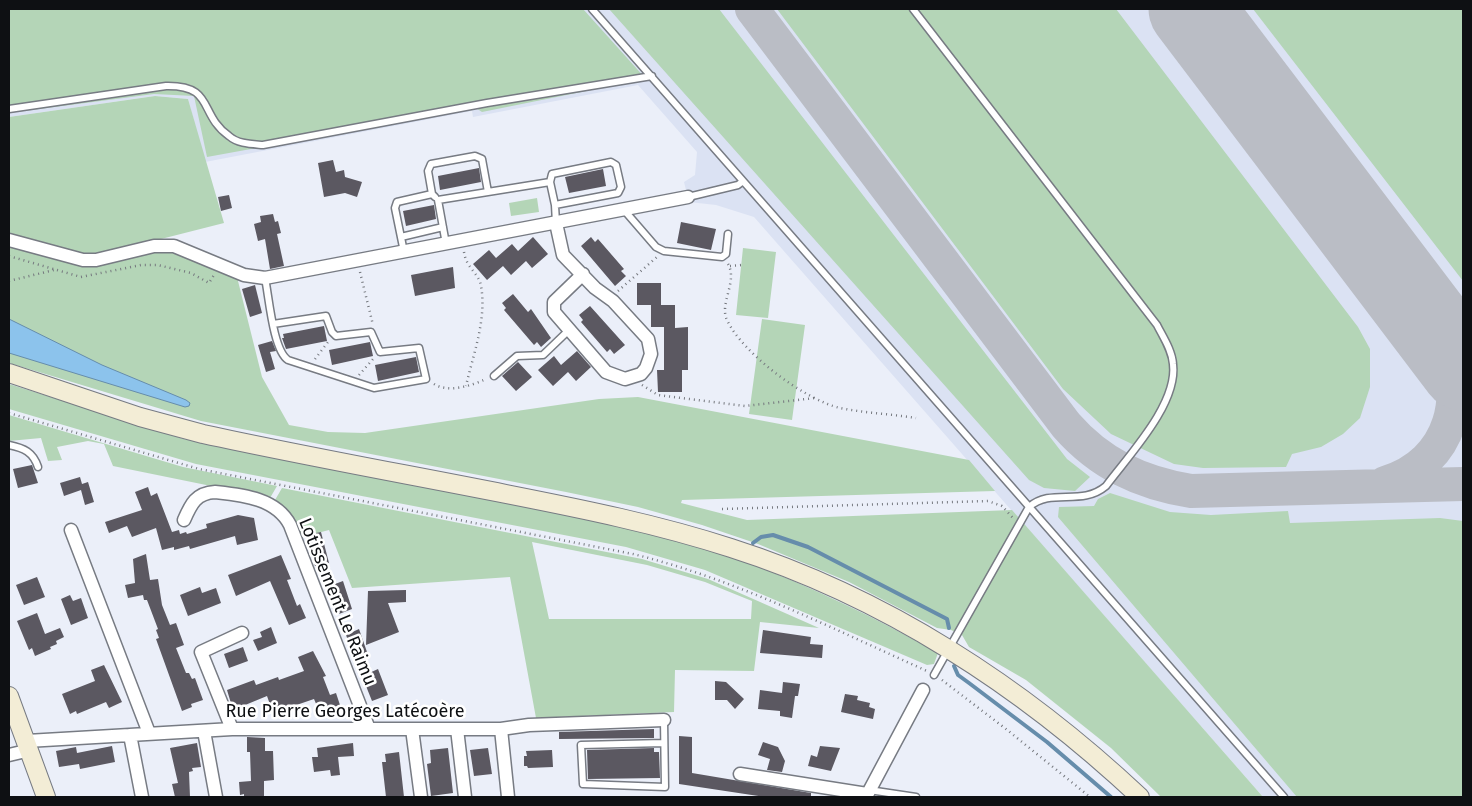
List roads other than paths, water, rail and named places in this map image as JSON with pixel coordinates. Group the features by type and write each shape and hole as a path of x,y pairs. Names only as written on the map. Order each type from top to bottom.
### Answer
{"street":[{"path":"9,240 83,260 96,260 154,246 174,246 184,248 244,275 265,278 688,197"},
{"path":"556,223 563,255 583,274 595,288 610,298 648,339 651,354 646,368 633,378 617,377 606,372 554,312 553,305 583,274"},
{"path":"9,373 140,417 203,434 568,506 684,533 793,570 860,601 950,651 1018,695 1072,736 1140,797"},
{"name":"Lotissement Le Raimu","path":"184,520 196,499 207,493 215,492 264,502 282,513 290,525 369,730"},
{"path":"71,530 149,734"},
{"path":"232,729 200,652 242,633"},
{"path":"740,774 868,794 923,690"},
{"path":"9,696 46,797"},
{"name":"Rue Pierre Georges Latécoère","path":"9,755 28,746 130,735 232,729 500,729 529,724 664,720"},
{"path":"412,729 421,797"},
{"path":"457,729 465,797"},
{"path":"500,729 508,797"},
{"path":"204,731 216,797"},
{"path":"130,735 142,797"}],"lane":[{"path":"592,9 1284,797"},
{"path":"913,9 1157,325 1169,348 1174,364 1172,383 1164,407 1106,486 1097,494 1084,497 1046,498 1038,500 1030,507 950,651 934,675"},
{"path":"9,109 166,86 182,86 191,88 200,95 217,125 229,137 243,143 263,145 487,103 652,76"},
{"path":"446,244 438,200 432,194 428,171 431,164 475,156 482,160 488,192"},
{"path":"555,205 618,193 621,186 616,165 611,162 552,174 550,182 555,205 556,223"},
{"path":"688,197 738,185 743,181"},
{"path":"438,200 550,182"},
{"path":"404,252 395,208 397,202 432,194"},
{"path":"624,210 656,246 664,251 722,257 726,254 728,234"},
{"path":"401,236 443,228"},
{"path":"265,278 274,324 283,356 353,382 380,388 426,379 420,348 380,352 371,332 334,334 326,316 274,324"},
{"path":"494,376 517,356 543,355 569,330"},
{"path":"9,445 27,450 33,455 38,467"},
{"path":"664,720 665,787 583,784 581,744 664,743"},
{"path":"868,794 916,797"}],"water":[{"path":"9,319 102,365 186,400 190,403 189,406 185,407 9,353"}],"waterway":[{"path":"753,543 761,537 773,535 808,547 947,619 949,628"},
{"path":"954,666 958,675 1047,742 1111,797"}]}
